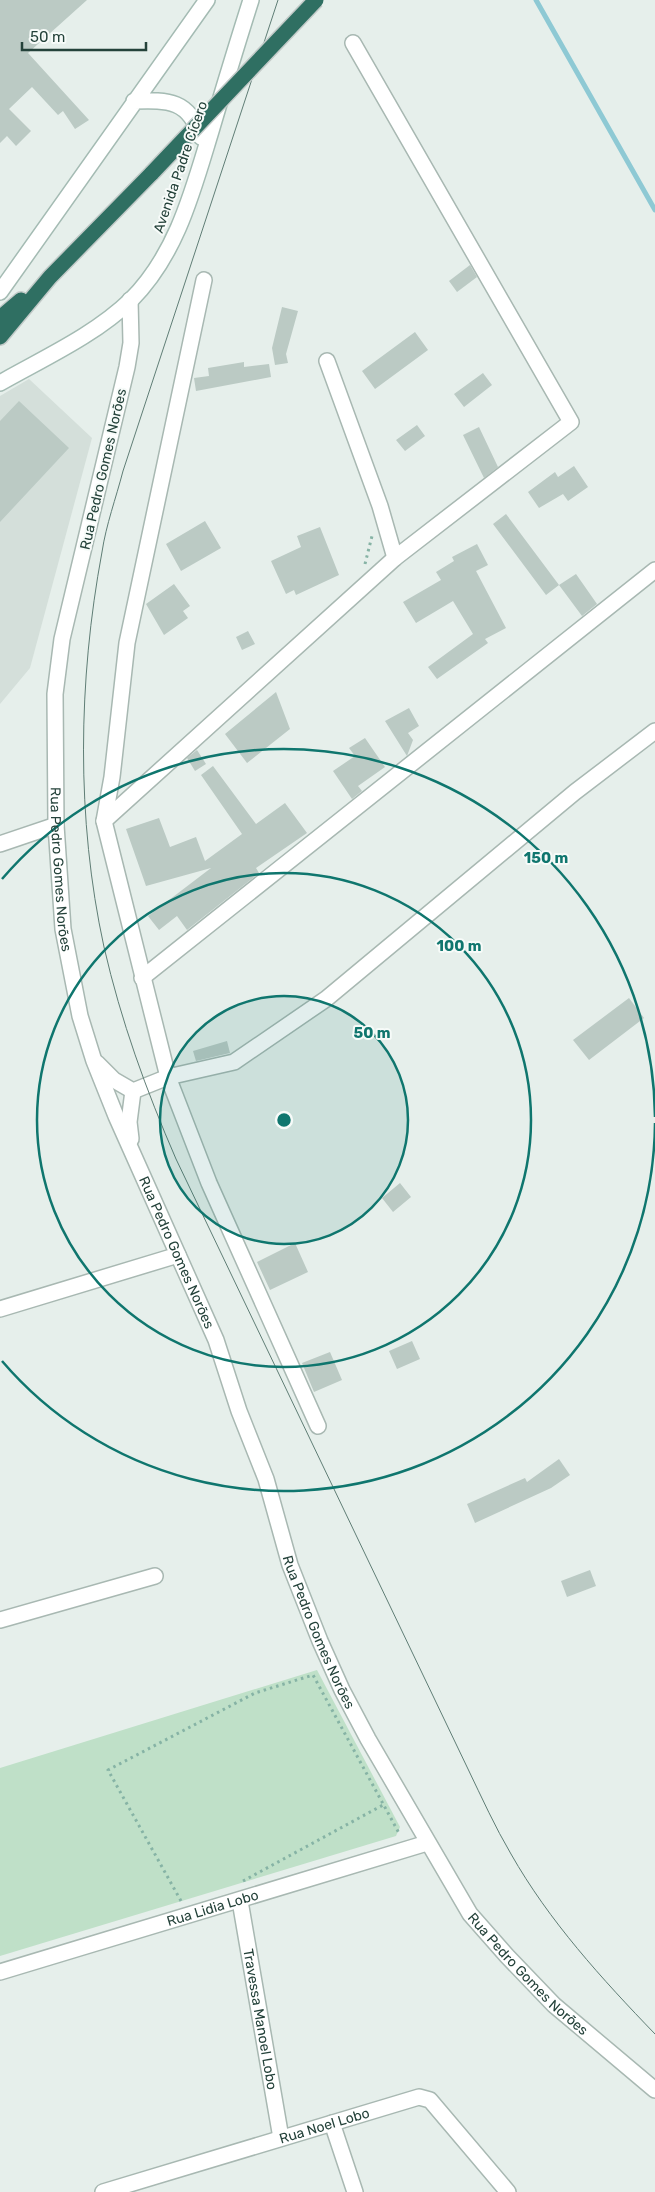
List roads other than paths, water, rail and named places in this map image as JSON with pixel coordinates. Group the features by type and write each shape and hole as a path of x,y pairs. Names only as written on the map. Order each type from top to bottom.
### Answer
{"highway":[{"name":"Avenida Padre Cícero","path":"0,337 50,277 152,173 316,0"},
{"name":"Avenida Padre Cícero","path":"0,318 50,277"}],"street":[{"path":"0,292 207,0"},
{"name":"Avenida Padre Cícero","path":"0,383 82,336 130,300 154,273 172,243 200,166 251,0"},
{"path":"104,820 395,558 571,422 353,43"},
{"path":"134,101 161,100 178,106 193,117 201,136 200,166"},
{"path":"204,280 127,643 112,778 104,820 168,1077 209,1183 318,1426"},
{"name":"Rua Pedro Gomes Norões","path":"130,300 131,343 127,367 62,639 55,694 56,825 66,947 80,1016 94,1061 216,1340 239,1411 266,1479 290,1565 320,1642 359,1722 427,1843 470,1914 554,2005 655,2090"},
{"path":"327,361 380,506 395,558"},
{"path":"142,978 655,570"},
{"path":"133,1091 168,1077 234,1062 326,999 575,792 655,731"},
{"path":"0,844 56,825"},
{"path":"94,1061 114,1080 133,1091"},
{"path":"131,1149 129,1122 133,1091"},
{"path":"0,1309 178,1255"},
{"path":"0,1620 155,1576"},
{"name":"Rua Lidia Lobo","path":"0,1972 427,1843"},
{"name":"Travessa Manoel Lobo","path":"240,1901 281,2138"},
{"name":"Rua Noel Lobo","path":"103,2192 419,2097 430,2100 508,2192"},
{"path":"332,2123 355,2192"}],"waterway":[{"path":"536,0 655,210"}],"tram line":[{"path":"278,0 123,471 104,542 88,650 85,700 85,800 95,899 104,947 126,1028 154,1107 176,1159 489,1812 526,1879 559,1926 596,1971 655,2034"}]}
